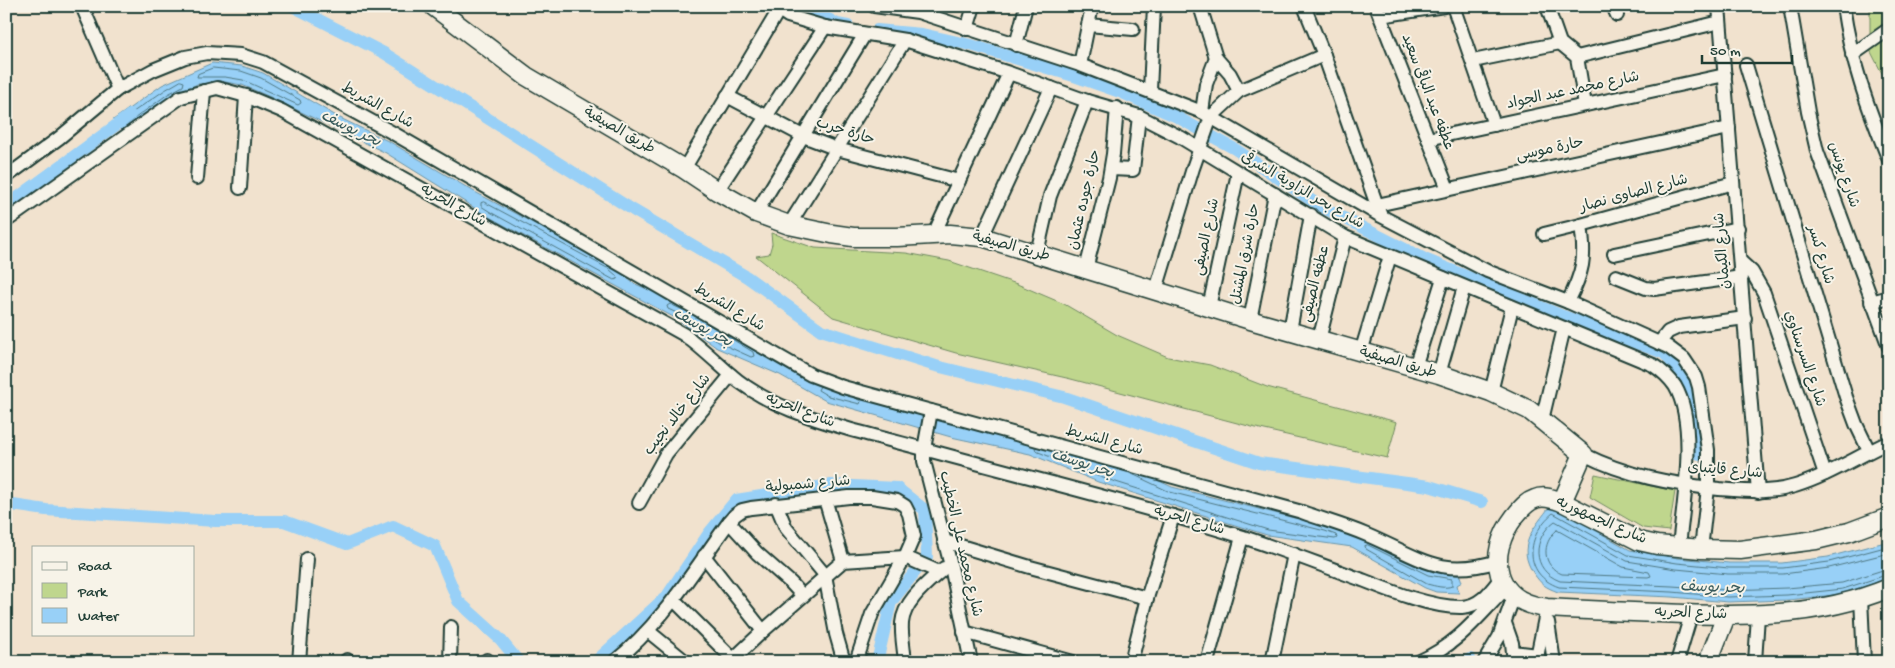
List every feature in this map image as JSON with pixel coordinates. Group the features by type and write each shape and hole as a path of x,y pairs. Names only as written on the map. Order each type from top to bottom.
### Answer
{"street":[{"path":"82,6 118,89"},
{"name":"طريق الصيفية","path":"434,6 526,76 684,169 717,192 756,213 789,225 853,237 897,238 934,234 982,237 1037,253 1250,320 1438,374 1491,392 1529,410 1583,454"},
{"name":"شارع بحر الزاوية الشرقى","path":"874,6 919,9 968,29 1080,64 1207,114 1487,271 1568,302 1668,347 1684,359 1696,377 1708,440 1708,488 1701,549"},
{"path":"968,29 974,6"},
{"path":"1016,44 1026,6"},
{"path":"1080,64 1092,6"},
{"path":"1150,90 1154,6"},
{"path":"1200,6 1216,58 1230,74 1239,91"},
{"path":"1304,6 1324,55 1379,211"},
{"path":"1378,11 1444,6"},
{"path":"1454,6 1494,125"},
{"path":"1546,6 1560,43 1577,58 1585,105"},
{"name":"شارع الكيمان","path":"1719,6 1758,492"},
{"name":"شارع يونس","path":"1790,6 1808,112 1817,151 1871,302 1883,316 1889,348"},
{"path":"1843,6 1852,55 1866,104 1889,160"},
{"path":"684,169 780,7"},
{"name":"شارع بحر الزاوية الشرقى","path":"780,7 788,16 825,26 905,40 1139,116 1173,133 1345,237 1653,365 1669,378 1680,395 1686,422 1687,450 1679,547"},
{"name":"عطفه عبد الباقى سعيد","path":"1378,11 1448,189"},
{"path":"1577,58 1720,22"},
{"path":"1088,25 1133,29"},
{"path":"717,192 825,26"},
{"path":"1852,55 1889,29"},
{"path":"756,213 865,34"},
{"path":"789,225 905,40"},
{"path":"1472,61 1560,43"},
{"name":"شارع الشريط","path":"6,178 59,138 118,89 153,70 196,55 230,53 263,62 402,138 811,375 843,387 930,413 1302,512 1366,534 1432,565 1445,568 1471,568 1498,561"},
{"path":"1207,114 1239,91 1324,55"},
{"path":"1156,290 1199,149 1207,114 1206,84 1216,58"},
{"name":"شارع كسر","path":"1746,66 1846,397 1869,451"},
{"path":"934,234 1009,73"},
{"name":"شارع محمد عبد الجواد","path":"1428,139 1725,74"},
{"name":"شارع الحريه","path":"6,221 181,97 217,88 246,96 299,121 683,334 703,348 731,375 760,396 791,410 845,428 1173,516 1294,554 1394,592 1452,606 1472,605 1507,588 1524,603 1546,610 1726,616 1758,615 1797,611 1861,598 1889,588"},
{"path":"982,237 1051,88"},
{"path":"196,178 204,90"},
{"path":"240,188 246,96"},
{"name":"حارة حرب","path":"727,96 803,136 837,149 959,181"},
{"path":"1037,253 1050,196 1087,100"},
{"name":"حارة جوده عثمان","path":"1086,268 1111,169 1117,108"},
{"path":"1111,169 1134,170 1139,116"},
{"name":"حارة موسى","path":"1379,211 1448,189 1729,128"},
{"name":"شارع الصيفى","path":"1209,307 1238,173"},
{"name":"شارع الصاوى نصار","path":"1544,234 1733,183"},
{"name":"حارة شرق المشتل","path":"1250,320 1275,194"},
{"path":"1290,332 1311,215"},
{"path":"1568,302 1583,266 1582,225"},
{"path":"1614,254 1738,228"},
{"name":"عطفه الصيفى","path":"1319,340 1345,237"},
{"path":"1361,352 1390,256"},
{"name":"شارع السرسناوي","path":"1741,262 1752,272 1764,293 1825,474"},
{"path":"1616,276 1646,288 1654,289 1742,277"},
{"path":"1414,367 1443,278"},
{"path":"1438,374 1464,287"},
{"path":"1871,302 1889,297"},
{"path":"1491,392 1512,307"},
{"path":"1659,343 1668,332 1679,327 1745,318"},
{"path":"1542,420 1564,328"},
{"name":"شارع خالد نجيب","path":"639,503 666,454 731,375"},
{"name":"شارع محمد على الخطيب","path":"930,413 924,449 927,474 950,562 971,662"},
{"name":"شارع قايتباى","path":"1583,454 1605,465 1653,480 1708,488 1758,492 1794,486 1825,474 1889,442"},
{"path":"1562,502 1583,454"},
{"name":"شارع شمبولية","path":"617,661 648,631 674,600 729,522 742,510 825,499 872,497 901,503 909,514 914,536 905,557 872,614 856,662"},
{"name":"شارع الجمهوريه","path":"1498,561 1500,542 1508,526 1524,505 1537,498 1551,498 1562,502 1639,541 1701,549 1740,550 1816,540 1848,532 1889,518"},
{"path":"825,499 843,561"},
{"path":"776,504 786,528 825,575 836,634 844,662"},
{"path":"1131,662 1173,516"},
{"path":"729,522 757,553 781,573 802,596"},
{"path":"1207,662 1242,537"},
{"path":"944,541 1030,567 1148,598"},
{"path":"1272,662 1294,554"},
{"path":"704,556 763,630"},
{"path":"674,600 732,660 763,630 843,561 905,557 940,572"},
{"path":"299,662 307,559"},
{"path":"1498,561 1507,588 1505,623 1514,657 1537,659 1546,610"},
{"path":"905,662 902,622 906,609 918,593 950,562"},
{"path":"1418,662 1438,653 1456,640 1507,588"},
{"path":"1861,598 1864,662"},
{"path":"1546,610 1554,662"},
{"path":"1677,662 1691,614"},
{"path":"1755,662 1758,615"},
{"path":"1708,662 1726,616"},
{"path":"1484,662 1505,623"},
{"path":"450,662 451,627"},
{"path":"648,631 686,662"},
{"path":"964,632 1036,657 1073,662"}],"green space":[{"path":"1870,6 1889,6 1889,87 1870,50"},
{"path":"771,233 815,248 906,253 949,261 1017,284 1064,304 1117,335 1168,357 1210,365 1267,387 1397,422 1387,458 1256,428 1071,379 956,353 833,317 756,256 769,254 772,244"},
{"path":"1595,474 1675,491 1669,531 1643,528 1590,497"}],"water":[{"path":"212,63 242,66 263,73 338,117 390,142 473,191 612,265 633,283 690,307 794,372 971,429 1045,443 1127,466 1172,487 1326,526 1373,541 1430,570 1460,576 1462,582 1457,585 1459,593 1436,592 1425,588 1352,547 1267,535 1098,482 1030,454 951,437 826,401 780,375 717,348 677,319 489,217 386,153 242,85 225,82 197,84 171,99 124,132 113,120 162,85"},
{"path":"1551,505 1630,550 1678,558 1729,563 1782,563 1828,557 1889,541 1889,578 1844,594 1788,600 1728,602 1672,597 1558,592 1539,581 1526,555 1529,538 1533,530"}],"waterway":[{"path":"292,6 384,53 633,210 747,277 821,330 936,366 1064,397 1259,463 1429,486 1482,502"},
{"path":"806,6 837,24 848,26"},
{"path":"877,30 922,34 971,45 1120,92 1177,117 1235,149 1320,206 1427,260 1563,316 1664,353 1683,375 1695,409 1699,454"},
{"name":"بحر يوسف","path":"6,206 130,115"},
{"path":"595,662 667,596 709,533 736,500 831,485 897,488 925,510 927,557 891,602 877,662"},
{"path":"6,504 46,510 215,521 284,521 347,544 393,526 435,546 458,601 500,639 519,662"},
{"path":"1467,662 1470,659"}]}
